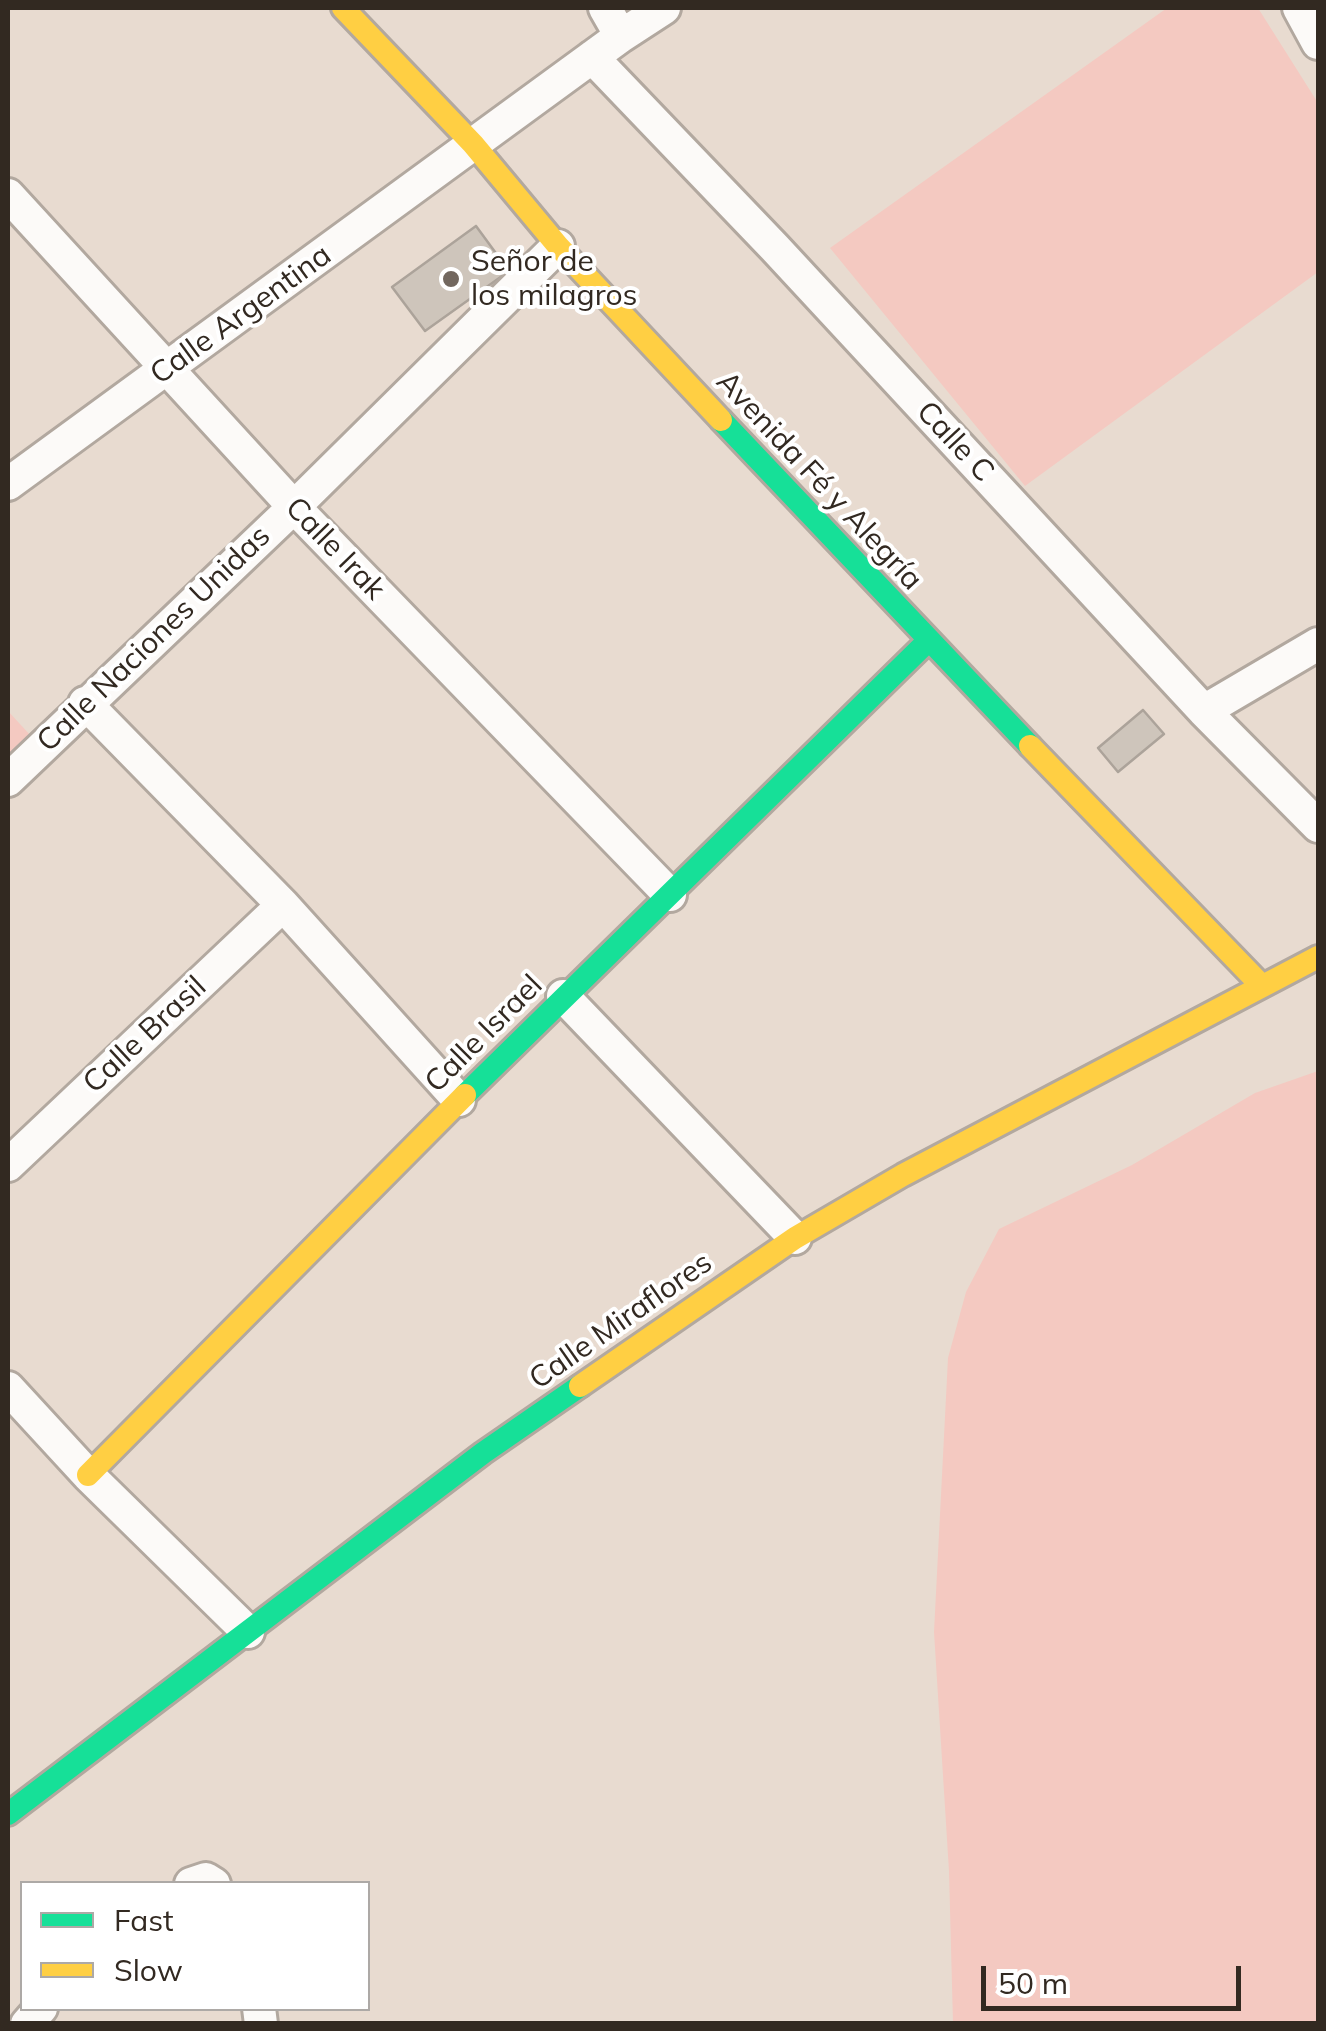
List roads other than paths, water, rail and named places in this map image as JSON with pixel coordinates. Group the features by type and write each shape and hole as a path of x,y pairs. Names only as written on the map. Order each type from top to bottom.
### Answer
{"street":[{"name":"Avenida Fé y Alegría","path":"343,8 473,144 558,246 928,641 1261,985"},
{"name":"Calle Argentina","path":"8,484 592,57 613,22 664,8"},
{"path":"1300,8 1318,43"},
{"name":"Calle C","path":"592,57 1204,711 1318,826"},
{"name":"Calle Irak","path":"8,195 294,507 670,895"},
{"name":"Calle Naciones Unidas","path":"8,780 294,507 558,246"},
{"name":"Calle Israel","path":"88,1475 563,996 928,641"},
{"path":"1204,711 1318,644"},
{"path":"85,703 282,906 460,1100"},
{"name":"Calle Brasil","path":"8,1166 282,906"},
{"name":"Calle Miraflores","path":"13,1800 248,1632 483,1452 795,1238 903,1175 1318,957"},
{"path":"563,996 795,1238"},
{"path":"8,1388 88,1475 248,1632"}],"place":[{"name":"Señor de los milagros","path":"451,279"}]}
